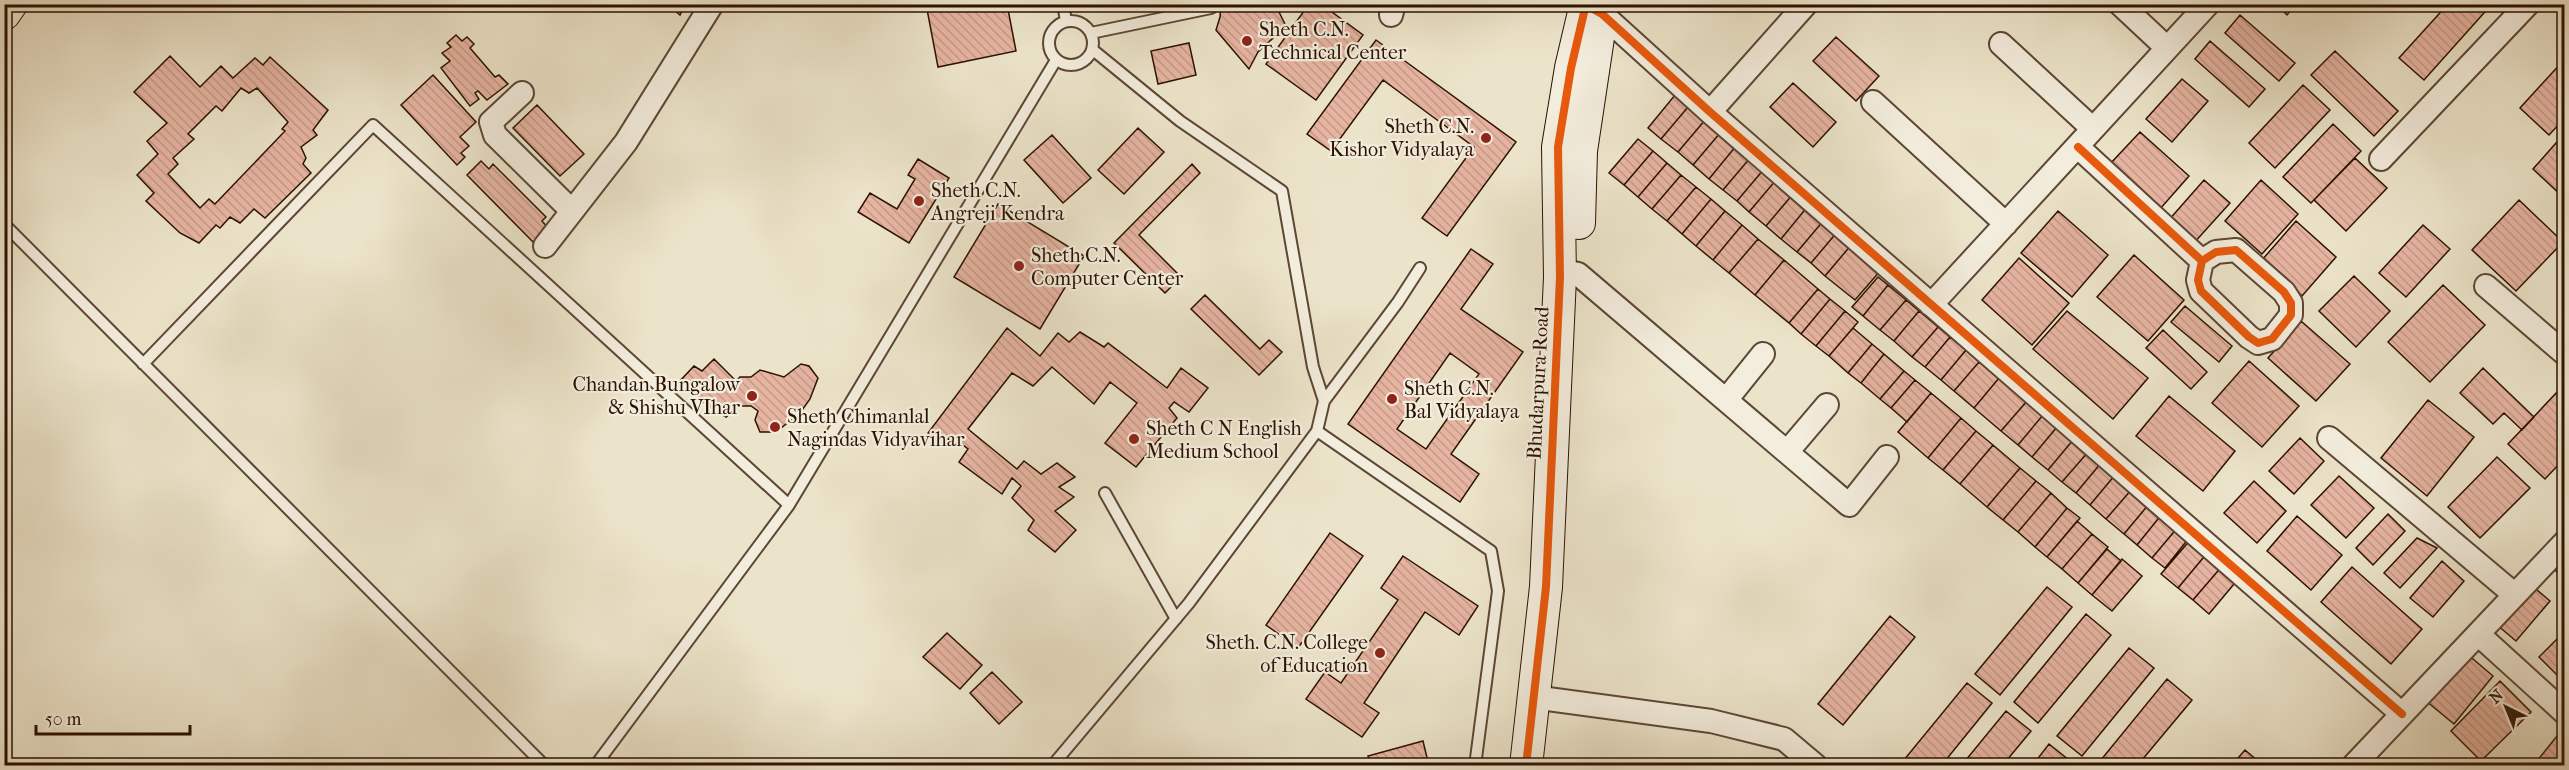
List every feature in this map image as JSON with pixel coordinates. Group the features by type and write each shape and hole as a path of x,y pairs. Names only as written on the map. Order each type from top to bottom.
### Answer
{"street":[{"path":"4,14 11,4"},
{"path":"545,246 626,142 712,4"},
{"path":"1710,112 1806,4"},
{"path":"2120,4 2167,48"},
{"path":"1931,304 2208,4"},
{"path":"2381,159 2528,4"},
{"path":"1595,7 1710,112 2402,714"},
{"name":"Bhudarpura Road","path":"1526,765 1543,698 1565,557 1560,467 1569,272 1595,7"},
{"path":"2001,44 2093,129"},
{"path":"522,93 491,122 495,135 572,212"},
{"path":"1873,102 2006,224"},
{"path":"2078,147 2202,261"},
{"path":"1569,272 1726,400 1849,505 1887,457"},
{"path":"2486,286 2565,353"},
{"path":"1726,400 1763,354"},
{"path":"1787,452 1827,405"},
{"path":"2329,438 2515,595"},
{"path":"2353,765 2565,543"},
{"path":"2478,634 2565,712"},
{"path":"1543,698 1711,721 1784,739 1816,765"},
{"name":"Bhudarpura Road","path":"1543,698 1546,765"}],"lane":[{"path":"1063,4 1066,21"},
{"path":"1091,33 1210,8"},
{"path":"1093,50 1081,64 1072,66 1056,60 1051,53 1049,36 1054,29 1066,21 1078,22 1091,33 1093,50 1180,121 1282,191 1313,367 1324,401"},
{"path":"595,765 789,506 1056,60"},
{"path":"143,364 373,125 789,506"},
{"path":"4,224 544,765"},
{"path":"1052,765 1176,619 1317,431 1324,401 1398,302 1420,268"},
{"path":"1317,431 1491,551 1498,591 1475,765"},
{"path":"1105,493 1176,619"}],"building":[{"path":"667,4 685,4 680,15"},
{"path":"926,4 1007,4 1016,51 938,67"},
{"name":"Sheth C.N. Technical Center","path":"1221,4 1275,4 1286,26 1258,52 1249,69 1216,30"},
{"path":"1309,4 1321,4 1363,35 1316,100 1266,64"},
{"path":"2276,4 2296,4 2287,15"},
{"path":"2448,4 2492,4 2424,80 2399,58"},
{"path":"2240,15 2295,63 2279,81 2225,33"},
{"path":"456,35 462,41 467,37 474,44 470,48 495,77 499,75 508,84 487,100 478,91 475,93 479,99 470,106 441,68 450,61 442,53 451,47 447,43"},
{"path":"1836,37 1879,76 1856,101 1813,61"},
{"name":"Sheth C.N. Kishor Vidyalaya","path":"1376,40 1516,142 1447,236 1422,218 1474,147 1383,80 1331,151 1307,134"},
{"path":"2210,41 2265,89 2249,107 2195,59"},
{"path":"1189,43 1196,75 1158,84 1151,51"},
{"path":"2335,51 2398,111 2374,136 2311,75"},
{"path":"170,56 200,87 221,66 233,78 255,58 263,65 270,57 328,110 313,130 317,135 301,147 306,158 303,164 311,173 265,218 254,209 240,223 230,217 220,228 216,225 199,243 180,233 146,201 154,193 137,175 158,154 147,141 167,123 134,92","holes":["241,88 249,93 257,88 288,122 282,129 285,131 215,204 209,199 200,208 168,174 178,164 173,158 194,139 188,134 216,106 222,111"]},
{"path":"2562,62 2564,64 2564,119 2549,135 2520,108"},
{"path":"433,75 476,122 460,137 469,146 461,153 465,157 457,165 401,105"},
{"path":"2182,79 2208,101 2172,142 2146,119"},
{"path":"1793,83 1836,122 1813,147 1770,107"},
{"path":"2303,85 2330,110 2275,168 2249,143"},
{"path":"1675,95 1688,107 1661,139 1648,128"},
{"path":"537,105 584,154 560,176 513,128"},
{"path":"1688,107 1705,120 1678,152 1661,139"},
{"path":"1705,120 1720,133 1693,165 1678,152"},
{"path":"2333,124 2361,151 2311,203 2283,177"},
{"path":"1138,128 1164,152 1124,194 1098,170"},
{"path":"2140,132 2189,176 2160,209 2110,164"},
{"path":"1720,133 1736,146 1709,179 1693,165"},
{"path":"2564,134 2564,198 2533,169"},
{"path":"1052,135 1091,178 1063,203 1024,160"},
{"path":"1638,139 1653,151 1624,185 1609,173"},
{"path":"1736,146 1750,158 1723,190 1709,179"},
{"path":"1653,151 1667,163 1638,197 1624,185"},
{"path":"1750,158 1764,169 1737,201 1723,190"},
{"path":"2355,158 2387,188 2346,231 2314,200"},
{"name":"Sheth C.N. Angreji Kendra","path":"918,159 949,178 909,243 858,212 870,193 897,209 915,179 908,175"},
{"path":"481,161 489,169 493,164 546,217 542,221 548,228 533,242 467,175"},
{"path":"1667,163 1681,175 1652,209 1638,197"},
{"path":"1192,164 1200,173 1139,235 1181,277 1165,293 1114,243"},
{"path":"1764,169 1776,180 1749,212 1737,201"},
{"path":"1681,175 1696,187 1667,221 1652,209"},
{"path":"1776,180 1793,194 1766,226 1749,212"},
{"path":"2204,180 2230,203 2193,244 2168,221"},
{"path":"2261,180 2298,214 2262,254 2225,221"},
{"path":"1696,187 1711,199 1682,234 1667,221"},
{"path":"1793,194 1808,206 1781,239 1766,226"},
{"path":"1711,199 1725,211 1696,246 1682,234"},
{"path":"2519,200 2563,242 2516,291 2472,250"},
{"name":"Sheth C.N. Computer Center","path":"998,204 1084,256 1040,329 954,277"},
{"path":"1808,206 1824,220 1797,252 1781,239"},
{"path":"1725,211 1742,225 1713,260 1696,246"},
{"path":"2058,211 2108,255 2072,297 2021,253"},
{"path":"1824,220 1838,231 1811,263 1797,252"},
{"path":"2296,221 2336,257 2302,296 2262,260"},
{"path":"1742,225 1758,239 1729,273 1713,260"},
{"path":"2423,225 2450,249 2406,297 2379,273"},
{"path":"1838,231 1852,244 1825,276 1811,263"},
{"path":"1758,239 1784,260 1755,295 1729,273"},
{"path":"1852,244 1881,270 1855,300 1825,276"},
{"name":"Sheth C.N. Bal Vidyalaya","path":"1471,249 1493,264 1461,309 1523,352 1451,454 1479,474 1460,502 1348,424","holes":["1450,353 1479,374 1426,449 1397,429"]},
{"path":"2134,255 2184,300 2148,341 2097,297"},
{"path":"2019,258 2069,303 2032,345 1982,300"},
{"path":"1784,260 1818,289 1789,323 1755,295"},
{"path":"2354,276 2390,311 2356,347 2319,311"},
{"path":"1878,277 1888,285 1863,316 1852,307"},
{"path":"1888,285 1906,300 1880,330 1863,316"},
{"path":"2443,285 2485,325 2430,382 2388,342"},
{"path":"1818,289 1830,299 1801,334 1789,323"},
{"path":"1205,295 1260,349 1269,340 1282,352 1259,375 1191,309"},
{"path":"1830,299 1845,311 1816,346 1801,334"},
{"path":"1906,300 1919,311 1894,341 1880,330"},
{"path":"2185,306 2232,346 2219,362 2171,322"},
{"path":"1845,311 1858,322 1829,356 1816,346"},
{"path":"1919,311 1938,327 1912,357 1894,341"},
{"path":"2067,311 2148,378 2113,419 2033,349"},
{"path":"2301,321 2350,364 2316,401 2268,358"},
{"path":"1938,327 1950,337 1925,367 1912,357"},
{"name":"Sheth C N English Medium School","path":"1007,328 1040,356 1058,333 1069,342 1080,332 1104,347 1108,343 1167,388 1181,368 1208,388 1189,412 1174,402 1169,408 1177,418 1136,467 1105,443 1137,403 1110,382 1094,404 1052,367 1033,386 1012,373 968,429 1017,469 1024,461 1041,474 1057,463 1075,477 1059,487 1074,497 1055,511 1076,530 1055,552 1028,530 1034,520 1012,498 1021,486 1012,478 1002,494 959,462 968,449 950,435 943,445 928,433"},
{"path":"1853,328 1872,344 1848,373 1829,356"},
{"path":"2163,330 2207,372 2191,389 2146,348"},
{"path":"1950,337 1966,350 1941,380 1925,367"},
{"path":"1872,344 1884,354 1861,383 1848,373"},
{"path":"1966,350 1979,362 1954,391 1941,380"},
{"path":"1884,354 1904,371 1880,399 1861,383"},
{"name":"Chandan Bungalow & Shishu VIhar","path":"714,359 736,381 740,377 751,377 760,370 784,377 801,364 809,366 818,378 810,399 800,413 776,432 760,432 755,420 758,411 751,406 740,406 726,417 678,383 694,366 702,371"},
{"path":"2249,361 2299,406 2262,447 2212,403"},
{"path":"1979,362 1999,378 1974,408 1954,391"},
{"path":"2483,368 2534,417 2522,430 2504,413 2493,424 2460,393"},
{"path":"1904,371 1915,380 1891,408 1880,399"},
{"path":"1999,378 2027,401 2001,431 1974,408"},
{"path":"1915,380 1931,393 1907,422 1891,408"},
{"path":"2560,389 2564,394 2564,459 2545,479 2508,444"},
{"path":"1931,393 1961,418 1928,458 1898,432"},
{"path":"2169,396 2235,451 2203,491 2136,436"},
{"path":"2428,400 2474,437 2427,496 2381,458"},
{"path":"2027,401 2043,415 2018,445 2001,431"},
{"path":"2043,415 2057,427 2032,457 2018,445"},
{"path":"1961,418 1976,431 1943,470 1928,458"},
{"path":"2057,427 2073,440 2048,470 2032,457"},
{"path":"1976,431 1993,445 1960,484 1943,470"},
{"path":"2300,438 2324,461 2294,494 2269,471"},
{"path":"2073,440 2088,452 2062,482 2048,470"},
{"path":"1993,445 2020,468 1987,507 1960,484"},
{"path":"2088,452 2101,463 2076,493 2062,482"},
{"path":"2497,457 2530,488 2480,538 2448,507"},
{"path":"2101,463 2115,475 2090,505 2076,493"},
{"path":"2020,468 2036,481 2003,520 1987,507"},
{"path":"2115,475 2132,489 2106,519 2090,505"},
{"path":"2339,476 2374,508 2346,538 2311,505"},
{"path":"2036,481 2051,493 2018,532 2003,520"},
{"path":"2254,481 2286,511 2257,543 2224,513"},
{"path":"2132,489 2149,504 2124,534 2106,519"},
{"path":"2051,493 2067,508 2035,547 2018,532"},
{"path":"2149,504 2162,514 2137,545 2124,534"},
{"path":"2067,508 2080,518 2047,557 2035,547"},
{"path":"2162,514 2178,527 2152,558 2137,545"},
{"path":"2388,514 2405,531 2373,565 2356,548"},
{"path":"2297,516 2342,555 2311,590 2267,551"},
{"path":"2077,521 2092,534 2062,569 2047,557"},
{"path":"2178,527 2189,538 2165,568 2152,558"},
{"path":"1330,533 1363,556 1298,648 1266,625"},
{"path":"2092,534 2108,547 2078,583 2062,569"},
{"path":"2417,538 2437,548 2400,588 2384,573"},
{"path":"2191,539 2208,552 2178,588 2161,574"},
{"path":"2107,549 2121,561 2092,595 2078,583"},
{"path":"2208,552 2223,565 2193,600 2178,588"},
{"name":"Sheth. C.N. College of Education","path":"1403,556 1478,606 1459,635 1425,612 1364,703 1379,713 1362,737 1306,699 1325,672 1341,683 1398,600 1381,588"},
{"path":"2564,558 2564,579 2554,569"},
{"path":"2122,559 2142,576 2112,611 2092,595"},
{"path":"2442,561 2464,581 2433,617 2410,598"},
{"path":"2223,565 2239,578 2209,614 2193,600"},
{"path":"2352,567 2422,629 2391,664 2321,602"},
{"path":"2531,585 2550,601 2516,641 2497,625"},
{"path":"2047,587 2072,607 2000,695 1975,674"},
{"path":"2086,614 2111,635 2038,723 2014,702"},
{"path":"1890,616 1915,637 1843,725 1818,704"},
{"path":"2564,632 2564,674 2560,678 2539,657"},
{"path":"947,633 982,665 960,689 923,657"},
{"path":"2129,648 2154,668 2082,756 2057,736"},
{"path":"2466,653 2493,676 2454,724 2426,701"},
{"path":"992,672 1022,702 999,724 970,693"},
{"path":"2167,679 2192,700 2137,766 2096,766"},
{"path":"2500,681 2531,712 2481,761 2451,731"},
{"path":"1967,683 1992,703 1941,766 1899,766"},
{"path":"2006,711 2031,731 2002,766 1961,766"},
{"path":"2557,736 2564,743 2564,766 2533,766"},
{"path":"1423,741 1429,766 1371,766 1368,756"},
{"path":"2049,744 2074,764 2073,766 2032,766"},
{"path":"2245,750 2264,766 2231,766"}],"cycle path":[{"path":"1526,766 1546,587 1560,277 1558,147 1571,68 1586,4"},
{"path":"1586,5 1602,14 1710,112 2402,714"},
{"path":"2078,147 2202,261 2198,280 2201,291 2249,337 2258,343 2272,339 2291,315 2291,303 2284,292 2236,250 2216,252 2202,261"}],"place":[{"name":"Sheth C.N. Technical Center","path":"1247,41"},
{"name":"Sheth C.N. Kishor Vidyalaya","path":"1486,138"},
{"name":"Sheth C.N. Angreji Kendra","path":"919,201"},
{"name":"Sheth C.N. Computer Center","path":"1019,266"},
{"name":"Chandan Bungalow & Shishu VIhar","path":"752,396"},
{"name":"Sheth C.N. Bal Vidyalaya","path":"1392,399"},
{"name":"Sheth Chimanlal Nagindas Vidyavihar","path":"775,427"},
{"name":"Sheth C N English Medium School","path":"1134,439"},
{"name":"Sheth. C.N. College of Education","path":"1380,653"}]}
